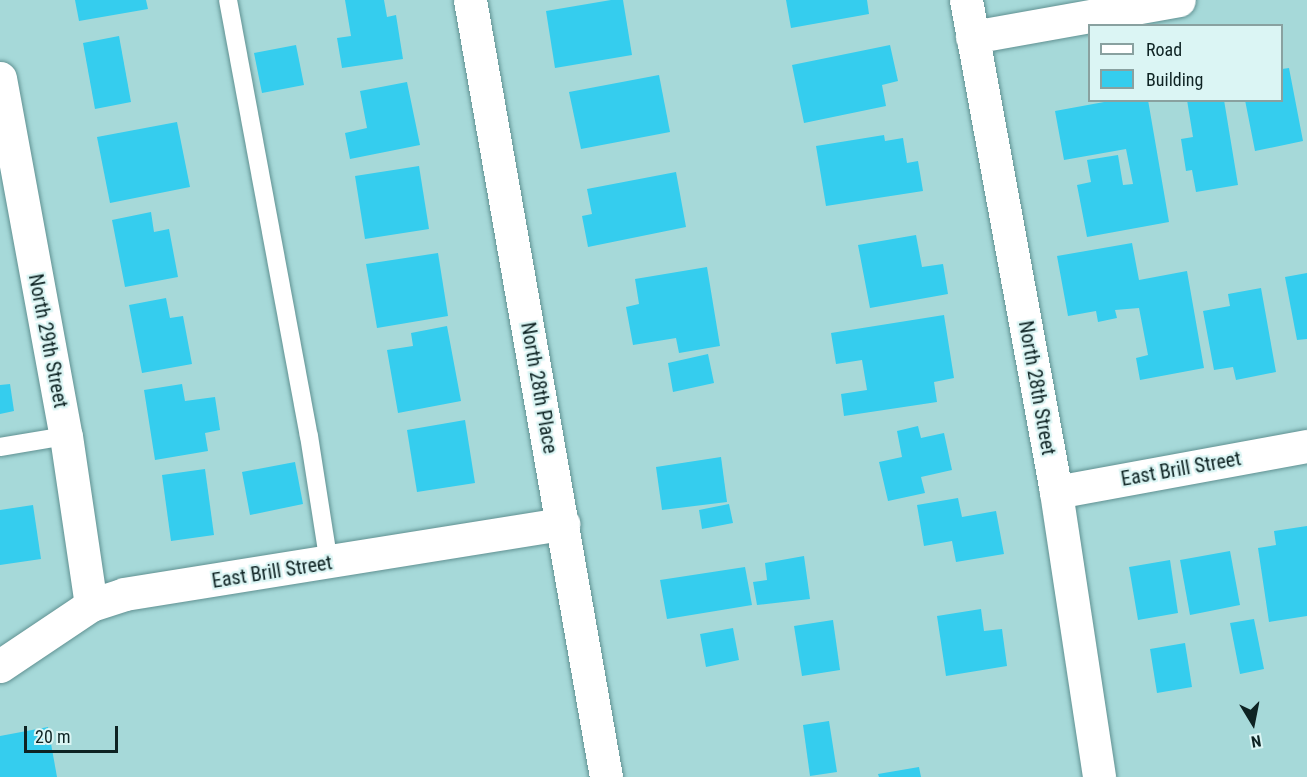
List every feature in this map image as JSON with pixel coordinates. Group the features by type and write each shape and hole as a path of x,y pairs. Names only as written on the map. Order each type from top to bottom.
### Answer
{"street":[{"name":"North 28th Place","path":"470,0 606,777"},
{"name":"North 28th Street","path":"966,0 1056,492 1099,777"},
{"path":"972,37 1179,0"},
{"name":"North 29th Street","path":"0,78 11,204 66,436 91,605"},
{"name":"East Brill Street","path":"1056,492 1307,446"},
{"name":"East Brill Street","path":"0,666 91,605 124,594 563,524"}],"lane":[{"path":"228,0 309,435 329,563"},
{"path":"0,447 66,436"}],"building":[{"path":"75,0 146,0 148,9 79,21"},
{"path":"345,0 384,0 387,17 396,15 403,59 342,68 337,38 351,36"},
{"path":"623,0 632,55 555,68 546,11"},
{"path":"786,0 867,0 869,14 791,28"},
{"path":"119,36 131,102 95,109 83,43"},
{"path":"296,45 304,85 262,93 254,53"},
{"path":"890,45 898,81 882,85 886,106 804,123 792,65"},
{"path":"1289,68 1303,141 1255,151 1245,102 1283,102 1283,69"},
{"path":"659,75 670,132 581,149 569,92"},
{"path":"407,82 420,145 350,159 345,133 367,128 360,91"},
{"path":"1104,102 1148,102 1169,222 1087,237 1077,185 1091,182 1087,160 1118,155 1123,185 1133,184 1126,149 1064,160 1055,111"},
{"path":"1187,102 1224,102 1238,185 1196,192 1192,170 1186,171 1181,139 1193,137"},
{"path":"177,122 190,187 110,203 97,137"},
{"path":"884,135 885,141 903,138 907,163 918,161 923,191 826,206 816,146"},
{"path":"419,166 429,229 365,239 355,176"},
{"path":"676,172 686,227 588,247 582,216 592,214 587,189"},
{"path":"151,212 154,232 169,229 178,277 125,287 112,220"},
{"path":"916,235 922,267 943,264 948,294 870,308 858,245"},
{"path":"1132,243 1139,280 1187,271 1204,368 1140,380 1136,358 1148,355 1139,308 1115,310 1117,318 1098,322 1096,311 1068,316 1057,256"},
{"path":"438,253 448,316 377,328 366,264"},
{"path":"707,267 720,346 679,353 676,338 633,345 626,307 639,304 635,279"},
{"path":"1307,273 1307,339 1297,340 1285,277"},
{"path":"1261,288 1276,372 1236,380 1233,367 1214,370 1203,311 1230,306 1228,294"},
{"path":"166,298 170,318 183,316 192,364 142,373 129,305"},
{"path":"944,315 954,378 934,382 937,402 844,416 841,394 867,390 862,360 836,364 831,333"},
{"path":"447,326 461,401 398,413 387,350 413,346 411,333"},
{"path":"708,354 714,383 673,392 668,363"},
{"path":"10,384 14,411 0,414 0,385"},
{"path":"182,384 185,401 215,397 220,430 205,433 208,451 155,460 144,390"},
{"path":"465,420 475,483 417,492 407,430"},
{"path":"918,426 921,438 944,433 952,470 921,477 925,493 888,501 879,462 902,457 897,431"},
{"path":"721,457 727,502 662,510 656,467"},
{"path":"295,462 303,504 250,515 242,472"},
{"path":"205,469 214,535 171,541 162,475"},
{"path":"958,498 962,517 996,511 1004,554 956,562 952,541 924,546 917,505"},
{"path":"729,504 733,523 702,529 699,510"},
{"path":"33,505 41,559 0,565 0,510"},
{"path":"1307,526 1307,616 1269,622 1258,548 1276,545 1274,531"},
{"path":"1230,551 1240,605 1190,615 1180,560"},
{"path":"804,556 810,599 757,605 753,582 767,580 765,563"},
{"path":"1170,560 1178,613 1138,620 1129,567"},
{"path":"745,567 752,605 667,619 660,580"},
{"path":"981,609 984,631 1002,629 1007,666 946,676 937,616"},
{"path":"1254,619 1264,669 1240,674 1230,623"},
{"path":"833,620 840,670 802,676 794,626"},
{"path":"733,628 739,660 706,667 700,634"},
{"path":"1185,643 1192,687 1157,693 1150,649"},
{"path":"829,721 837,772 810,776 803,725"},
{"path":"48,727 57,777 0,777 0,736"},
{"path":"919,767 921,777 879,777 878,774"}]}
